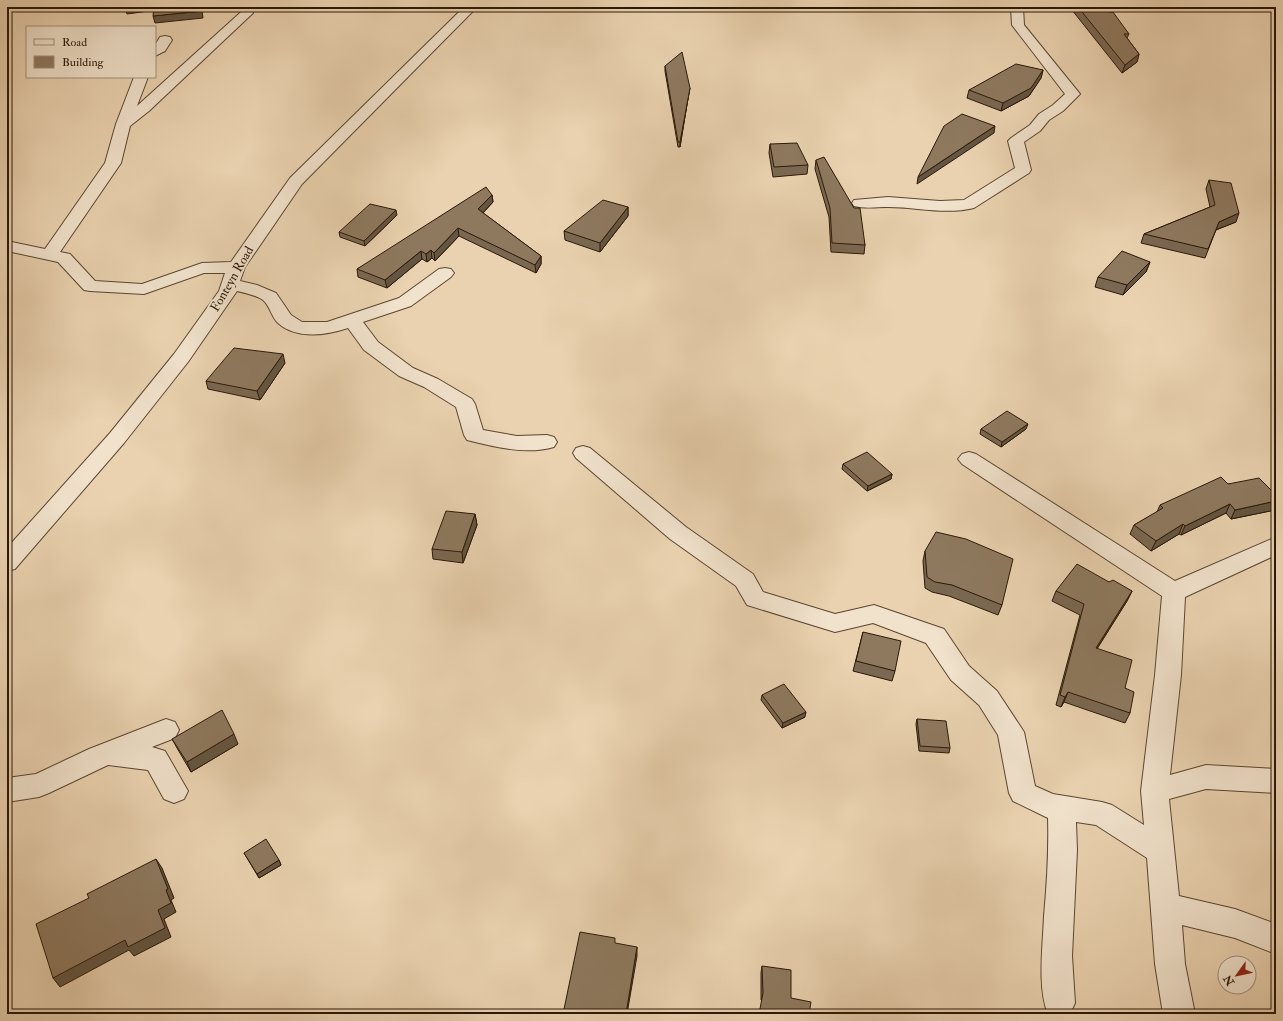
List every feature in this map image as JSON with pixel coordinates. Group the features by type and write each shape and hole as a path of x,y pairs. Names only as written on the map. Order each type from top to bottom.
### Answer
{"street":[{"name":"Fonteyn Road","path":"7,563 117,438 181,358 228,292 236,267 296,181 452,25 472,7"},
{"path":"860,203 888,202 940,206 968,205 1023,170 1016,141 1035,128 1044,117 1058,108 1073,94 1018,25 1017,7"},
{"path":"123,124 144,108 250,9"},
{"path":"156,51 165,40"},
{"path":"49,255 114,163 123,124 141,78"},
{"path":"7,246 64,258 90,286 144,289 202,268 236,267"},
{"path":"230,284 251,289 270,297 284,319 298,328 329,328 405,302 445,273"},
{"path":"353,321 371,346 382,355 406,372 431,383 465,404 474,435 517,443 547,442"},
{"path":"583,453 678,533 745,580 755,599 835,623 874,614 935,636 960,673 988,698 1011,732 1023,793 1050,806 1102,814 1160,851"},
{"path":"969,459 1174,592"},
{"path":"1174,592 1276,545"},
{"path":"1174,592 1168,675 1155,791 1170,964 1179,1014"},
{"path":"7,790 38,785 106,754 166,730"},
{"path":"106,754 156,759 174,791"},
{"path":"1155,791 1206,777 1276,781"},
{"path":"1059,1003 1057,956 1063,857 1062,808"},
{"path":"1165,908 1210,916 1254,928 1276,939"}],"building":[{"path":"154,7 199,7 202,11 153,16"},
{"path":"1078,7 1105,7 1109,12 1113,12 1129,34 1124,34 1139,54 1125,65"},
{"path":"682,52 690,88 680,142 678,142 665,66"},
{"path":"1016,64 1043,70 1031,88 1003,103 969,90"},
{"path":"962,114 995,126 918,177 944,126"},
{"path":"797,143 808,165 774,167 770,144"},
{"path":"824,157 854,208 860,208 865,245 832,243 830,208 816,160"},
{"path":"1209,180 1231,183 1239,213 1219,222 1208,249 1144,234 1215,205"},
{"path":"486,187 492,195 478,209 541,256 535,265 458,228 434,253 431,250 426,254 421,251 385,280 357,269"},
{"path":"603,200 628,207 600,243 564,231"},
{"path":"370,204 396,210 364,241 339,232"},
{"path":"1122,251 1150,262 1127,285 1098,277"},
{"path":"234,348 283,354 257,391 206,381"},
{"path":"1007,411 1028,424 1002,442 981,429"},
{"path":"867,452 892,474 868,486 843,464"},
{"path":"1221,477 1228,484 1259,478 1276,495 1276,501 1235,510 1230,504 1185,526 1183,524 1156,541 1134,525 1163,508 1160,505"},
{"path":"446,511 475,514 462,552 432,549"},
{"path":"936,532 966,539 1013,559 1002,605 952,585 935,582 927,577 925,551"},
{"path":"1077,564 1109,582 1113,580 1132,591 1096,648 1132,660 1125,688 1134,692 1130,713 1068,692 1065,697 1060,695 1084,604 1056,591"},
{"path":"863,632 901,641 895,671 856,661"},
{"path":"784,684 806,712 783,723 762,695"},
{"path":"222,710 234,734 187,762 172,739"},
{"path":"917,719 946,721 950,748 920,746"},
{"path":"266,839 279,860 257,874 244,853"},
{"path":"156,859 168,889 166,890 171,903 158,910 165,928 128,947 125,940 53,978 36,924 89,898 87,894"},
{"path":"580,932 615,938 615,943 637,947 626,1014 563,1014"},
{"path":"762,966 791,970 791,998 811,1002 809,1014 759,1014 763,993"}]}
